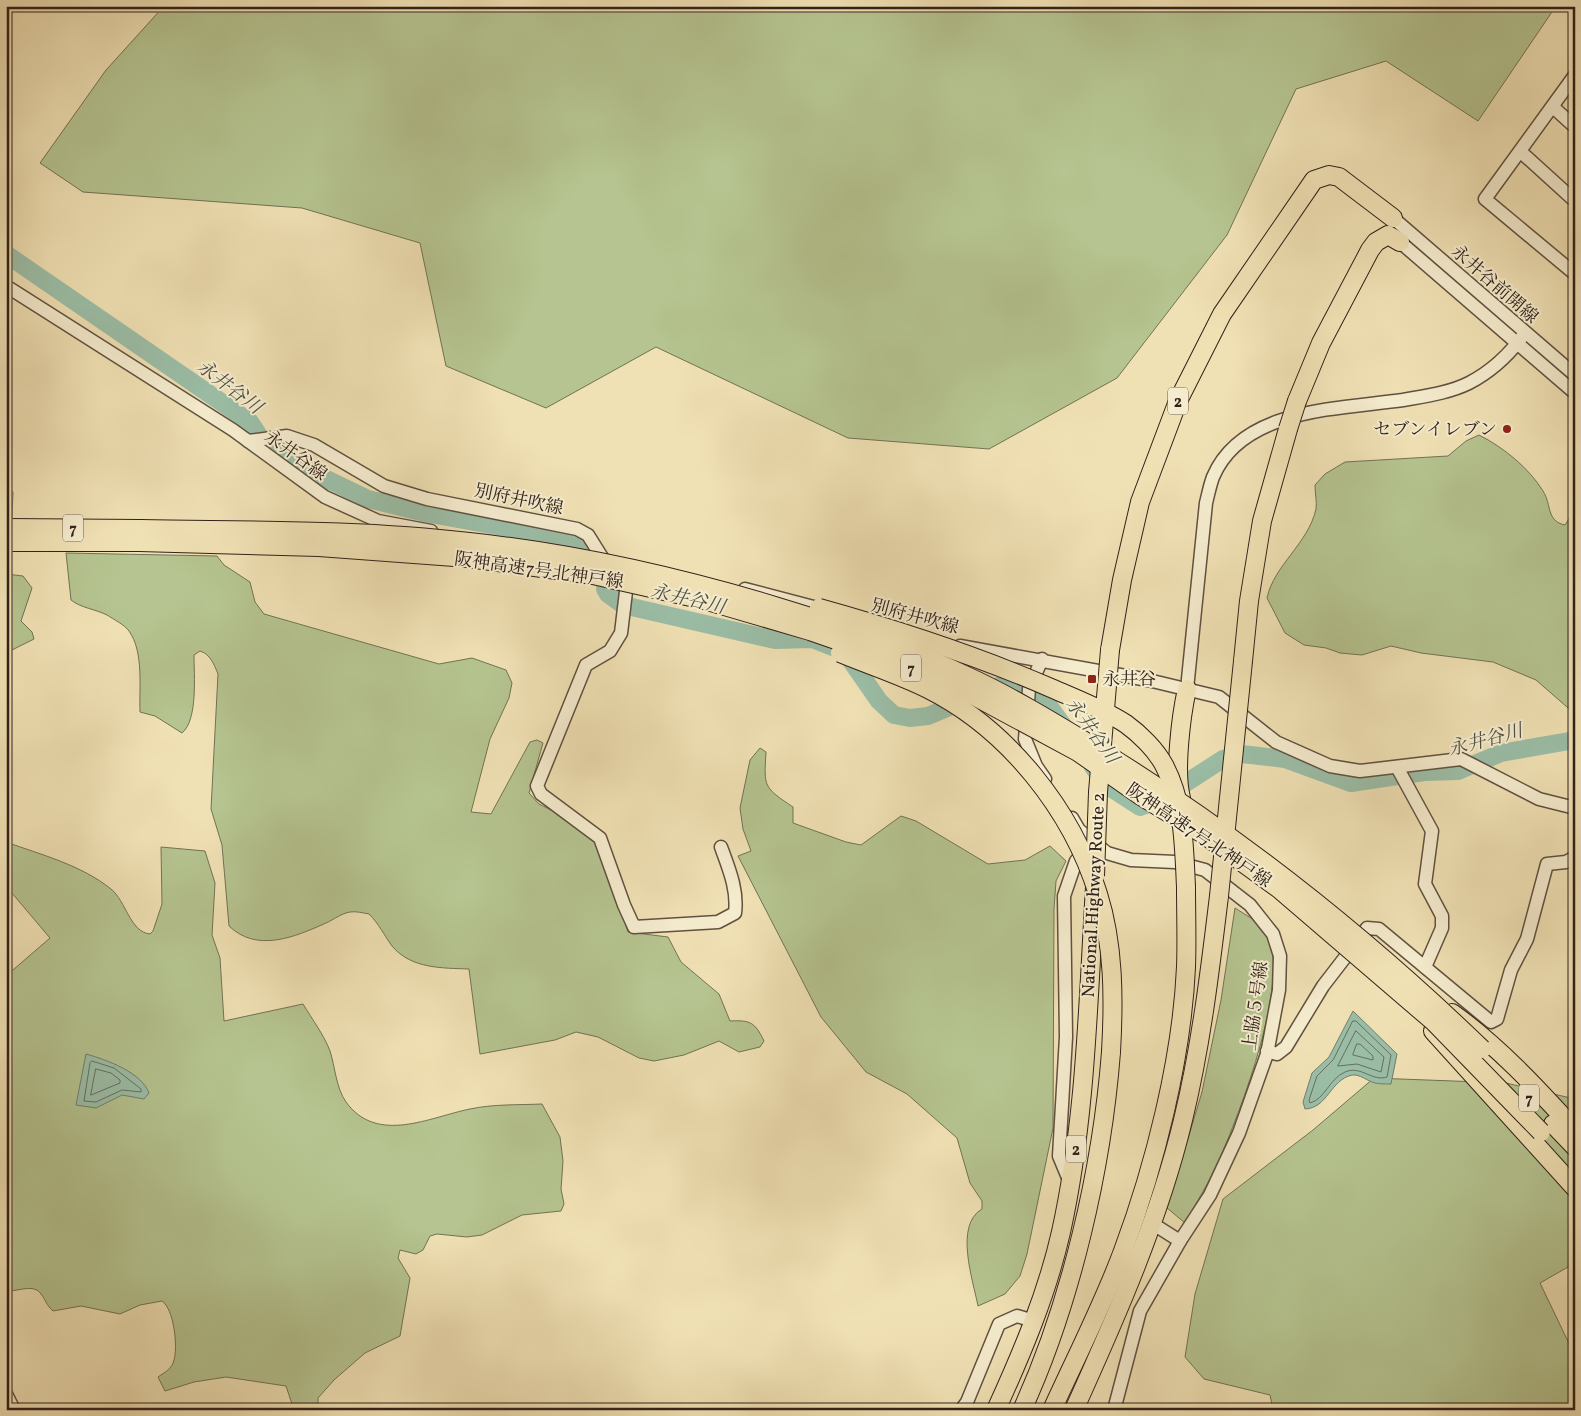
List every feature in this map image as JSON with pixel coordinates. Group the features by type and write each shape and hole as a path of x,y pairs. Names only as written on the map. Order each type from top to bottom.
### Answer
{"highway":[{"name":"National Highway Route 2","path":"996,1410 1027,1342 1061,1234 1078,1133 1095,876 1098,792 1110,650 1122,580 1140,502 1178,401 1222,314 1314,180 1329,175 1339,177 1393,218"},
{"path":"1074,1410 1103,1346 1150,1222 1183,1120 1205,1011 1220,896 1242,661 1249,601 1262,521 1297,401 1321,343 1376,242 1382,225 1382,214 1378,206"},
{"path":"1376,242 1388,235 1400,242"},
{"name":"阪神高速7号北神戸線","path":"6,528 318,532 467,541 593,560 706,593 885,657 963,690 1078,752 1141,796 1203,834 1279,889 1434,1022 1541,1132 1575,1170"},
{"name":"阪神高速7号北神戸線","path":"6,542 139,542 320,547 468,558 593,574 706,593 816,618 892,644 970,677 1030,708 1154,784 1211,822 1273,868 1354,933 1482,1049 1575,1147"},
{"path":"706,593 817,608 901,630 1004,667 1103,711 1127,725 1147,743 1158,757 1173,786 1179,807 1186,887 1186,967 1179,1031 1170,1083 1149,1169 1123,1251 1052,1410"},
{"path":"706,593 929,690 974,718 1006,746 1054,802 1074,836 1099,895 1113,976 1108,1093 1086,1214 1056,1324 1022,1410"},
{"path":"1187,689 1190,707 1184,782 1186,795 1196,815 1477,1031 1506,1058 1575,1130"},
{"path":"1187,689 1183,706 1178,782 1185,809 1191,819 1303,903 1386,975 1454,1057 1575,1188"}],"street":[{"path":"1575,75 1554,107 1485,199 1575,274"},
{"path":"1554,107 1575,127"},
{"path":"1521,152 1575,201"},
{"name":"永井谷前開線","path":"1393,218 1575,375"},
{"name":"永井谷前開線","path":"1400,242 1575,393"},
{"name":"永井谷線","path":"6,286 248,441 325,497 378,521 603,559"},
{"path":"1187,689 1206,503 1216,471 1223,458 1241,439 1258,428 1279,420 1312,413 1428,396 1450,390 1468,383 1505,358 1525,333"},
{"name":"別府井吹線","path":"248,441 287,436 314,445 384,486 427,499 577,529 588,535 603,559 776,596 951,644 1042,659 1219,697 1276,742 1330,766 1360,771 1400,772 1461,759 1483,772 1539,799 1575,808"},
{"path":"629,564 621,633 610,650 586,665 537,786 541,794 600,838 634,927 718,922 735,913 737,900 735,888 721,847"},
{"name":"上脇５号線","path":"1042,659 1029,689 1025,739 1036,766 1080,830 1107,853 1131,860 1176,862 1205,870 1250,905 1273,934 1280,956 1279,990 1267,1051 1239,1133 1210,1195 1180,1240 1140,1311 1114,1410"},
{"path":"1400,772 1432,831 1425,884 1442,916 1442,928 1425,967"},
{"path":"1070,1182 1059,1156 1066,1037 1064,896 1076,860 1094,842"},
{"path":"1358,940 1367,928 1378,929 1491,1022 1497,1019 1511,970 1527,939 1547,864 1566,862 1575,857"},
{"path":"1267,1051 1277,1054 1286,1047 1323,986 1350,951"},
{"path":"1150,1222 1180,1240"},
{"path":"961,1410 967,1402 999,1324 1017,1316 1034,1321"},
{"path":"6,1394 14,1410"}],"shaded area":[{"path":"164,6 1556,6 1478,121 1386,61 1296,89 1227,235 1117,378 989,449 848,438 656,347 546,408 446,366 420,243 302,208 83,192 40,163 106,70"},
{"path":"1479,435 1506,452 1523,466 1546,496 1550,512 1555,520 1565,525 1575,510 1575,714 1536,680 1493,662 1421,653 1391,646 1362,655 1340,653 1326,648 1304,645 1285,633 1267,598 1276,575 1299,544 1312,522 1316,509 1315,485 1325,474 1345,462 1448,456 1466,441"},
{"path":"6,487 13,492 12,517 6,516"},
{"path":"66,553 217,556 224,565 250,582 255,602 264,614 439,664 472,658 506,670 512,683 509,698 490,739 471,812 491,814 530,742 537,740 543,743 529,793 539,804 571,820 601,847 628,932 668,937 681,962 719,994 730,1021 747,1022 755,1026 764,1041 760,1047 739,1052 719,1041 684,1055 654,1061 639,1058 598,1037 576,1032 555,1040 480,1054 469,969 428,966 408,959 392,946 369,914 347,913 302,933 276,940 252,939 240,934 229,926 222,845 211,809 218,674 215,667 209,657 203,652 200,651 194,655 193,708 191,718 182,733 155,716 140,712 140,670 134,639 129,631 119,622 71,600"},
{"path":"6,574 23,576 32,588 21,621 32,632 34,639 6,653"},
{"path":"760,748 766,752 765,773 768,785 776,795 793,807 793,823 846,842 861,845 901,816 916,821 988,864 1025,860 1050,846 1066,861 1056,881 1054,909 1053,1128 1027,1254 1020,1276 1005,1294 978,1306 970,1268 967,1240 969,1227 974,1217 982,1209 982,1201 970,1183 957,1138 907,1094 866,1072 821,1017 738,856 751,851 743,829 740,808 750,760"},
{"path":"6,842 61,861 87,873 111,889 138,928 150,934 153,931 162,904 161,847 205,851 215,883 212,935 220,958 224,1021 303,1004 327,1045 332,1057 338,1084 346,1102 359,1115 373,1122 388,1125 405,1125 479,1107 542,1104 560,1137 563,1161 561,1189 564,1204 561,1211 522,1215 482,1235 467,1237 437,1234 430,1236 423,1250 416,1254 400,1250 398,1258 410,1278 400,1336 365,1353 334,1380 318,1398 318,1410 294,1410 286,1386 226,1377 194,1382 165,1391 158,1377 172,1366 176,1346 170,1312 162,1301 140,1305 120,1314 81,1306 53,1311 41,1294 34,1289 6,1291 6,976 50,938 6,886"},
{"path":"1235,908 1263,928 1272,948 1273,975 1269,1008 1261,1044 1250,1079 1227,1141 1207,1185 1185,1223 1167,1208 1202,1092 1221,1000"},
{"path":"1374,1078 1506,1083 1575,1099 1575,1263 1540,1283 1575,1356 1575,1389 1568,1410 1273,1410 1270,1395 1204,1379 1185,1357 1195,1294 1223,1199 1313,1130"}],"water":[{"path":"1353,1011 1397,1054 1391,1084 1375,1083 1352,1075 1339,1082 1319,1104 1305,1109 1303,1102 1312,1073 1329,1057"},
{"path":"86,1054 113,1063 131,1073 139,1079 149,1093 144,1099 122,1095 96,1108 76,1105"}],"waterway":[{"name":"永井谷川","path":"6,254 250,422 267,448 279,456 368,499 425,513 580,541 585,550"},
{"name":"永井谷川","path":"605,589 608,594 623,605 775,640 812,639 845,652 879,701 894,715 910,718 928,716 1013,680 1039,692 1067,731"},
{"name":"永井谷川","path":"1093,767 1106,785 1140,807 1158,801 1223,759 1242,754 1285,759 1351,783 1424,772 1458,771 1501,753 1575,740"}],"place":[{"name":"セブンイレブン","path":"1507,429"},
{"name":"永井谷","path":"1092,679"}]}
